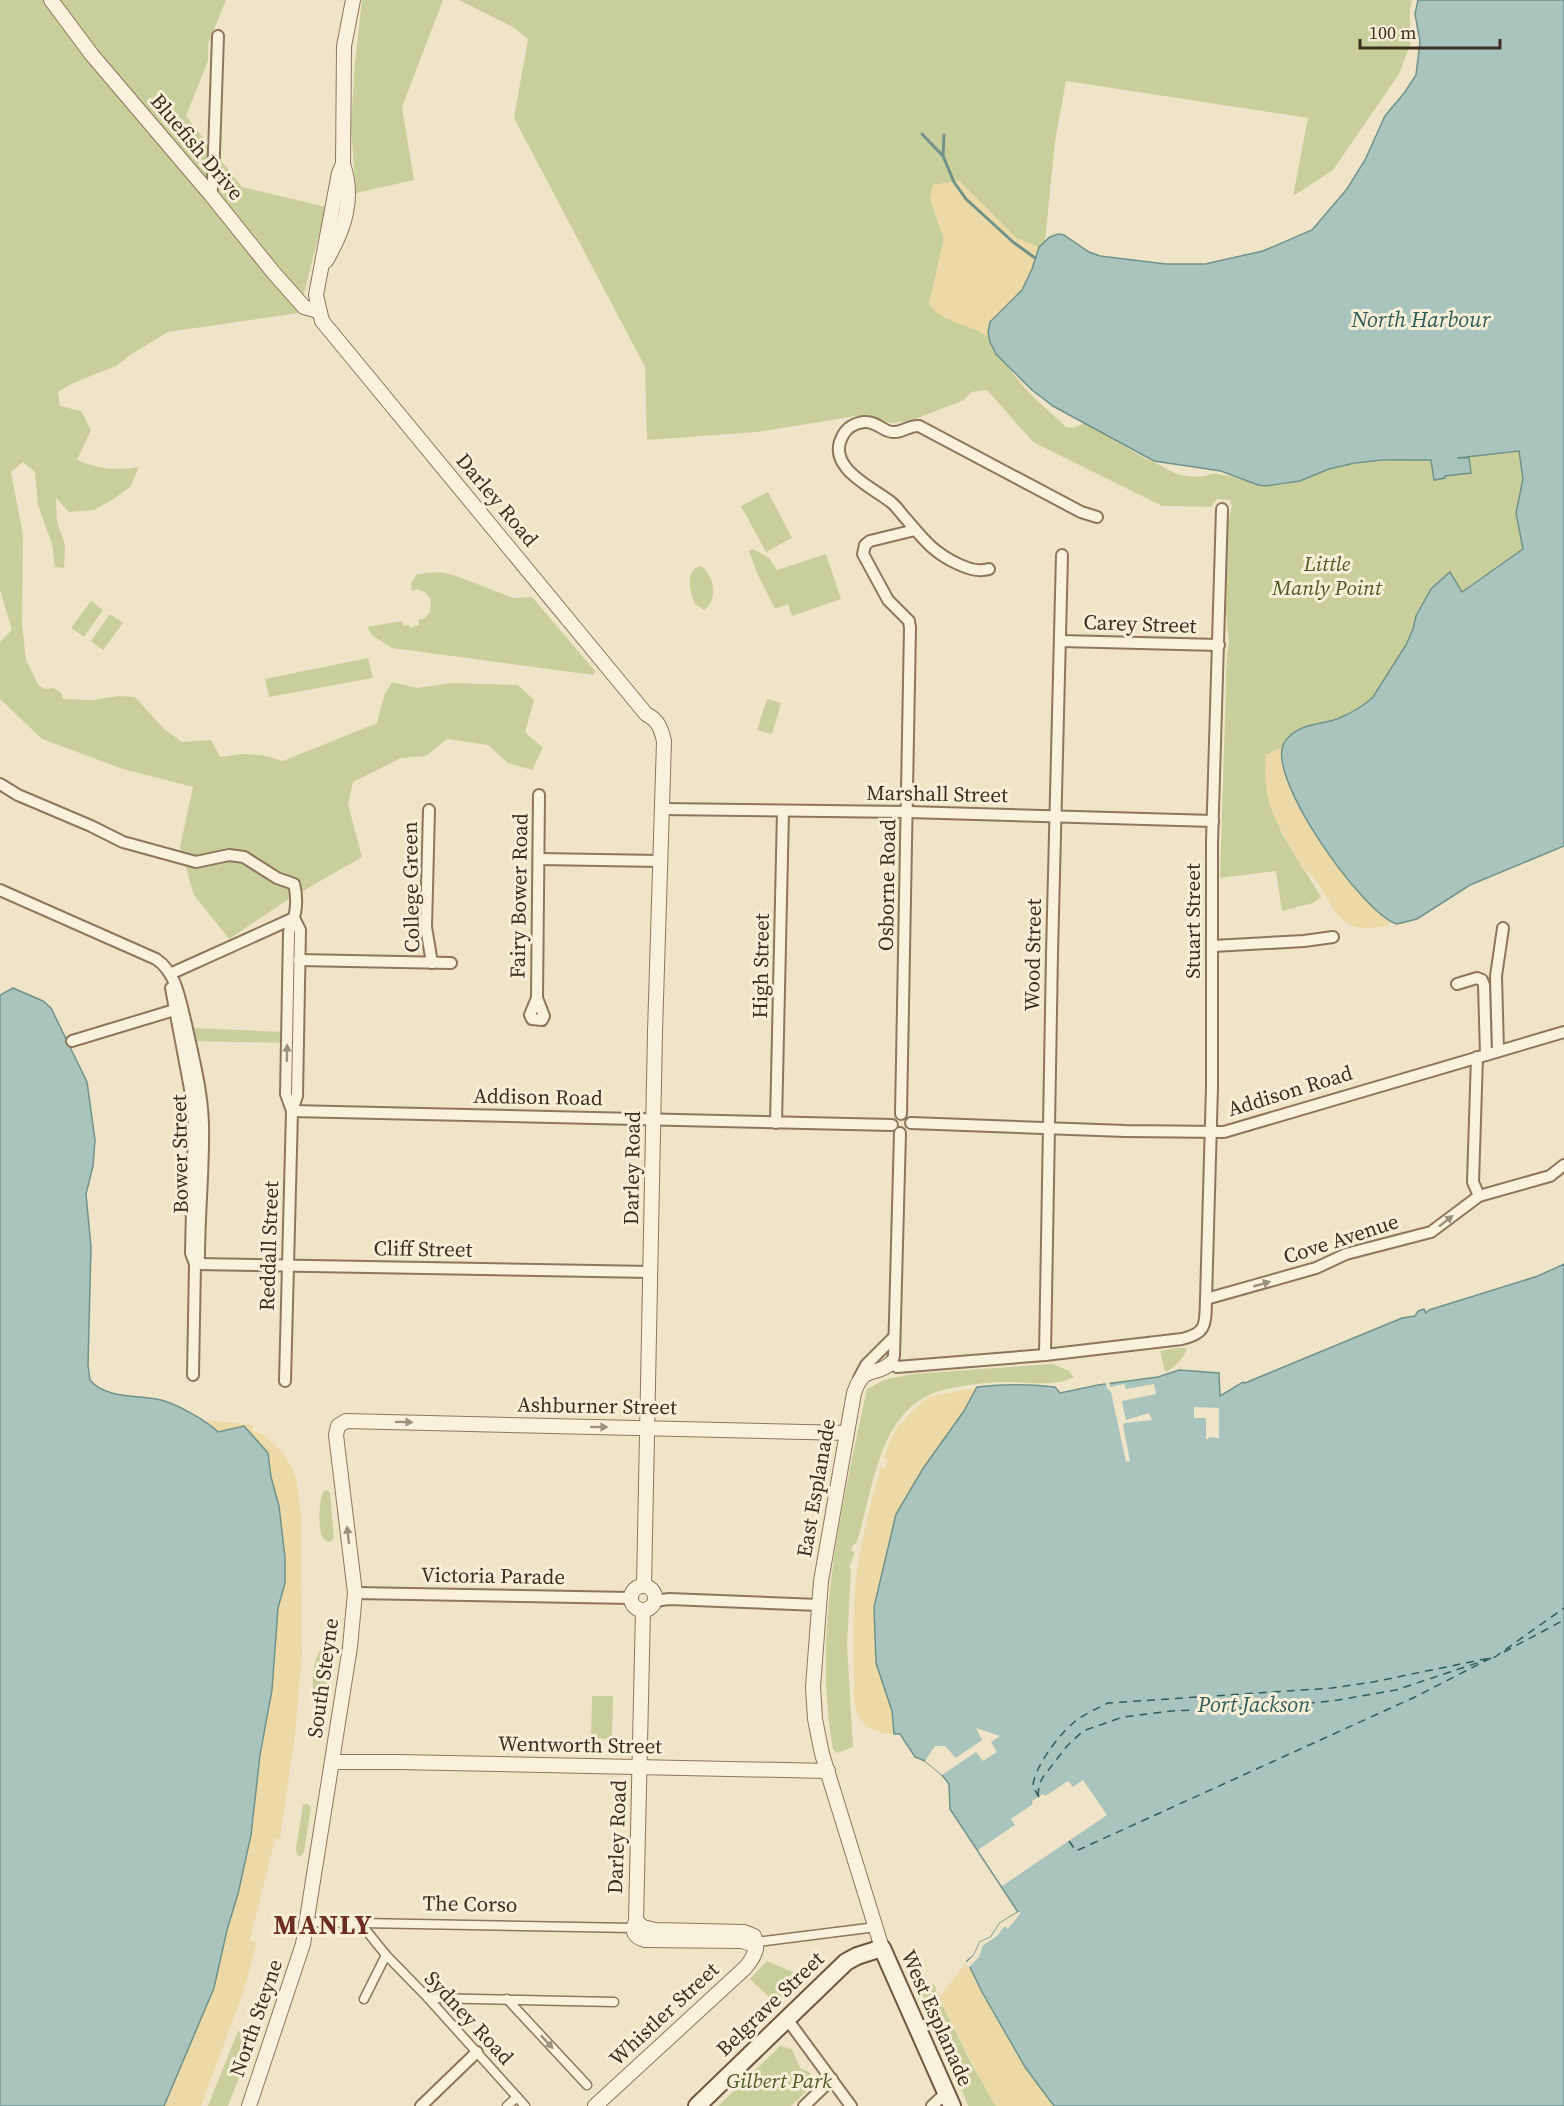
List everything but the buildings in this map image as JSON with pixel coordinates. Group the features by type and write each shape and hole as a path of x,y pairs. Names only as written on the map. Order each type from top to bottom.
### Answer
{"main road":[{"name":"Belgrave Street","path":"697,2106 846,1962 882,1948"},
{"name":"West Esplanade","path":"882,1948 949,2100"}],"street":[{"name":"Bluefish Drive","path":"51,0 92,55 304,307 318,311"},
{"path":"318,311 316,295 339,173 343,164 344,46 353,0"},
{"path":"211,195 219,36"},
{"name":"Darley Road","path":"318,311 322,321 646,714 662,751 644,1586"},
{"path":"989,569 980,571 940,556 893,504 868,488 845,466 839,446 842,436 856,424 866,422 876,423 889,432 895,433 907,427 919,426 1081,512 1097,518"},
{"name":"Stuart Street","path":"1045,1355 1182,1339 1201,1331 1205,1320 1213,946 1213,821 1222,510"},
{"name":"Osborne Road","path":"901,1113 908,812 909,621 888,600 863,554 865,545 870,541 915,530"},
{"name":"Wood Street","path":"1045,1355 1062,555"},
{"name":"Carey Street","path":"1061,641 1219,645"},
{"name":"Reddall Street","path":"0,784 18,795 123,842 196,862 229,855 244,857 277,878 294,884 296,890 294,918 289,927 286,1094 292,1111"},
{"name":"Fairy Bower Road","path":"537,998 539,795"},
{"name":"Marshall Street","path":"661,809 908,812 1213,821"},
{"name":"College Green","path":"429,810 426,927 432,963"},
{"name":"High Street","path":"776,1123 783,811"},
{"path":"539,858 660,861"},
{"path":"0,890 156,959 164,964 170,974 294,918"},
{"name":"Reddall Street","path":"285,1382 292,1111 297,1096 300,930 294,918"},
{"path":"1498,1051 1496,975 1503,928"},
{"path":"1213,946 1334,937"},
{"path":"299,960 451,963"},
{"name":"Bower Street","path":"170,974 192,1094 194,1122 191,1252 195,1264 193,1375"},
{"path":"1457,984 1477,978 1482,980 1484,985 1473,1182 1479,1196 1551,1176 1564,1165"},
{"path":"72,1041 178,1009"},
{"name":"Addison Road","path":"911,1123 1125,1131 1224,1131 1564,1032"},
{"name":"Addison Road","path":"292,1111 654,1119 896,1129"},
{"path":"857,1382 869,1371 887,1366 894,1356 896,1129 894,1117 901,1113 909,1118 911,1123 907,1131 896,1129"},
{"name":"Cove Avenue","path":"1206,1299 1316,1268 1346,1254 1431,1232 1479,1196"},
{"name":"Cliff Street","path":"195,1264 651,1272"},
{"path":"857,1382 866,1365 893,1338"},
{"path":"891,1363 897,1367 1045,1355"},
{"name":"East Esplanade","path":"857,1382 825,1547 813,1687 818,1737 882,1948"},
{"name":"Ashburner Street","path":"346,1421 848,1433"},
{"name":"South Steyne","path":"303,1944 350,1647 355,1593 336,1435 338,1426 346,1421"},
{"path":"655,1601 652,1591 644,1586 634,1590 631,1598 634,1606 642,1610 650,1608 655,1601 669,1599 819,1605"},
{"name":"Victoria Parade","path":"355,1593 631,1598"},
{"name":"Darley Road","path":"634,1924 640,1767 642,1610"},
{"name":"Wentworth Street","path":"332,1762 828,1771"},
{"name":"The Corso","path":"307,1922 634,1924 655,1930 744,1932 754,1936 757,1945 876,1927"},
{"name":"Sydney Road","path":"361,1924 386,1955 525,2106"},
{"name":"North Steyne","path":"249,2106 303,1944"},
{"name":"Whistler Street","path":"595,2106 745,1968 757,1945"},
{"path":"364,1999 386,1955"},
{"path":"428,1998 614,2002"},
{"path":"507,1999 587,2085"},
{"path":"787,2019 850,2106"},
{"path":"421,2106 477,2052"},
{"path":"804,2106 832,2079"},
{"path":"507,2106 517,2097"},
{"path":"932,2106 949,2100"}],"green space":[{"path":"0,0 226,0 208,44 208,61 186,116 242,187 326,207 299,313 168,332 116,366 73,383 58,392 60,406 81,411 91,430 77,460 107,468 139,467 130,487 94,510 69,512 56,498 57,522 65,545 64,568 55,567 52,544 38,505 35,472 23,462 11,472 23,535 22,625 26,660 39,686 46,689 54,688 61,693 63,699 93,700 118,696 135,697 164,729 182,742 211,740 220,757 242,754 262,755 283,761 377,723 384,696 392,682 417,688 452,683 518,685 534,700 525,732 543,748 532,770 508,763 488,745 447,739 426,756 401,758 353,782 348,804 362,857 289,899 229,939 194,895 180,847 193,787 123,769 42,739 0,699 0,642 12,630 0,590"},
{"path":"362,0 443,0 402,107 414,180 356,193 351,128"},
{"name":"Little Manly Point","path":"459,0 1412,0 1410,45 1399,74 1333,170 1293,196 1308,118 1066,81 1055,142 1045,241 1039,247 1016,238 959,181 933,185 930,199 944,239 929,304 950,320 966,324 989,337 992,347 1028,392 1066,427 1074,428 1084,423 1177,474 1206,476 1217,474 1274,486 1291,483 1340,466 1386,461 1431,460 1434,479 1445,478 1445,476 1471,473 1469,458 1457,458 1519,451 1523,479 1516,513 1523,549 1461,592 1450,572 1424,602 1410,638 1371,700 1339,718 1313,724 1291,736 1283,747 1266,755 1281,832 1321,897 1313,903 1282,911 1276,871 1220,878 1229,642 1225,603 1228,521 1232,506 1230,500 1217,499 1211,507 1162,506 1033,442 987,390 971,392 964,400 910,421 892,423 856,416 757,432 647,440 645,367 514,118 528,39 513,27"},
{"path":"768,492 792,538 766,552 741,506"},
{"path":"753,549 769,558 777,570 826,554 841,599 792,616 788,604 775,609 757,573 749,551"},
{"path":"701,566 709,575 713,588 712,600 704,610 695,604 690,582 692,572"},
{"path":"440,572 514,598 532,597 595,671 593,675 392,648 373,636 367,627 402,621 404,626 409,625 410,628 419,625 419,619 424,619 430,612 431,600 425,592 416,589 412,591 411,583 417,574"},
{"path":"91,601 103,610 84,637 71,628"},
{"path":"110,614 123,623 103,650 91,641"},
{"path":"368,658 373,678 269,697 265,679"},
{"path":"767,699 781,703 772,734 757,730"},
{"path":"192,1028 283,1032 282,1043 195,1041"},
{"path":"1187,1348 1179,1362 1165,1372 1160,1351"},
{"path":"1053,1364 1069,1371 1074,1377 1048,1383 984,1383 936,1392 911,1407 887,1440 856,1544 851,1550 855,1553 849,1567 851,1569 847,1646 853,1747 837,1753 833,1749 827,1704 828,1613 840,1523 867,1389 884,1380 912,1374"},
{"path":"327,1490 330,1493 334,1538 330,1542 322,1536 320,1520 322,1496"},
{"path":"321,1649 329,1653 329,1671 326,1689 320,1697 315,1695 313,1678 316,1658"},
{"path":"592,1696 613,1696 612,1739 591,1738"},
{"path":"306,1803 311,1807 304,1852 300,1857 296,1849 303,1805"},
{"path":"767,1961 804,1977 776,2004 750,1979"},
{"path":"934,1984 974,2068 996,2106 968,2106 943,2041 919,1989"},
{"path":"238,2031 247,2034 251,2040 247,2057 228,2106 208,2106"},
{"name":"Gilbert Park","path":"780,2046 792,2049 800,2068 809,2072 816,2082 791,2106 718,2106"}],"sand":[{"path":"959,181 1016,238 1039,247 1022,290 990,322 989,337 948,319 929,304 944,239 930,199 933,185"},
{"path":"1283,747 1284,768 1291,792 1320,843 1358,891 1393,923 1379,927 1353,926 1336,912 1318,883 1302,868 1274,815 1266,789 1266,755"},
{"path":"977,1387 964,1411 924,1467 896,1514 874,1607 876,1663 892,1711 894,1734 880,1732 864,1723 856,1710 853,1640 855,1586 860,1551 881,1467 885,1468 888,1460 884,1458 892,1436 912,1411 929,1397"},
{"path":"207,1420 253,1425 252,1431 263,1434 284,1454 296,1477 301,1513 302,1655 295,1734 280,1839 275,1839 250,1940 257,1943 243,1993 201,2106 158,2106 227,1930 238,1894 272,1690 228,1443"},
{"path":"967,1961 1025,2067 1054,2106 996,2106 991,2099 939,1998"}],"water":[{"name":"North Harbour","path":"1418,0 1564,0 1564,846 1470,885 1417,919 1397,924 1382,915 1363,897 1321,843 1289,784 1282,760 1284,743 1294,732 1342,717 1361,707 1373,697 1406,645 1416,616 1431,589 1450,572 1462,592 1523,549 1516,513 1523,479 1519,451 1457,458 1469,458 1471,473 1445,476 1445,478 1434,480 1431,460 1383,460 1329,469 1300,481 1258,485 1221,471 1154,461 1053,406 1032,390 996,354 988,332 990,322 1022,290 1039,247 1050,237 1058,234 1064,235 1089,252 1100,256 1166,264 1205,264 1263,251 1312,230 1347,189 1365,160 1385,116 1416,75 1420,42 1415,14"},
{"path":"13,988 43,1001 51,1008 87,1082 95,1140 93,1166 86,1194 91,1247 88,1365 90,1380 96,1386 114,1393 168,1402 199,1418 218,1432 244,1426 268,1453 271,1477 279,1506 285,1558 285,1583 278,1608 272,1690 260,1755 251,1835 214,1988 164,2106 0,2106 0,995"},
{"name":"Port Jackson","path":"1564,1264 1564,2106 1054,2106 1025,2067 967,1961 974,1955 980,1942 991,1937 1000,1923 1018,1912 950,1809 949,1784 925,1761 915,1757 900,1734 894,1734 892,1711 876,1663 874,1607 896,1514 924,1467 964,1411 977,1387 1045,1386 1055,1387 1060,1393 1158,1377 1179,1370 1219,1373 1220,1396 1243,1382 1402,1318 1415,1316 1418,1311 1424,1309 1426,1313 1429,1310 1538,1276"}],"pier":[{"path":"1105,1381 1109,1381 1110,1387 1124,1384 1126,1389 1154,1384 1156,1394 1122,1401 1126,1420 1149,1413 1152,1420 1123,1425 1130,1461 1126,1462 1111,1392"},
{"path":"1194,1407 1219,1408 1219,1438 1206,1439 1206,1418 1194,1418"},
{"path":"976,1728 1000,1736 991,1742 997,1752 983,1761 976,1752 942,1775 925,1761 935,1746 945,1746 956,1758 982,1740"},
{"path":"1083,1780 1107,1815 1002,1886 978,1850 1015,1825 1011,1819 1033,1804 1032,1801 1043,1794 1045,1796 1068,1781 1073,1787"},
{"path":"1021,1912 1007,1929 1005,1926 996,1937 983,1945 979,1957 968,1968 965,1964 974,1955 980,1942 991,1937 1000,1923"}],"waterway":[{"path":"922,134 943,156 954,182 966,199 1013,242 1035,258"},
{"path":"943,156 944,135"}],"ferry route":[{"path":"1039,1797 1033,1787 1034,1780 1054,1744 1076,1721 1108,1703 1332,1688 1495,1657 1564,1608"},
{"path":"1504,1652 1564,1620"},
{"path":"1069,1841 1076,1851 1415,1697 1491,1658"},
{"path":"1038,1796 1039,1785 1043,1777 1067,1746 1083,1731 1123,1717 1172,1711 1332,1701 1396,1690 1486,1660"}],"district":[{"name":"MANLY","path":"323,1925"}]}
